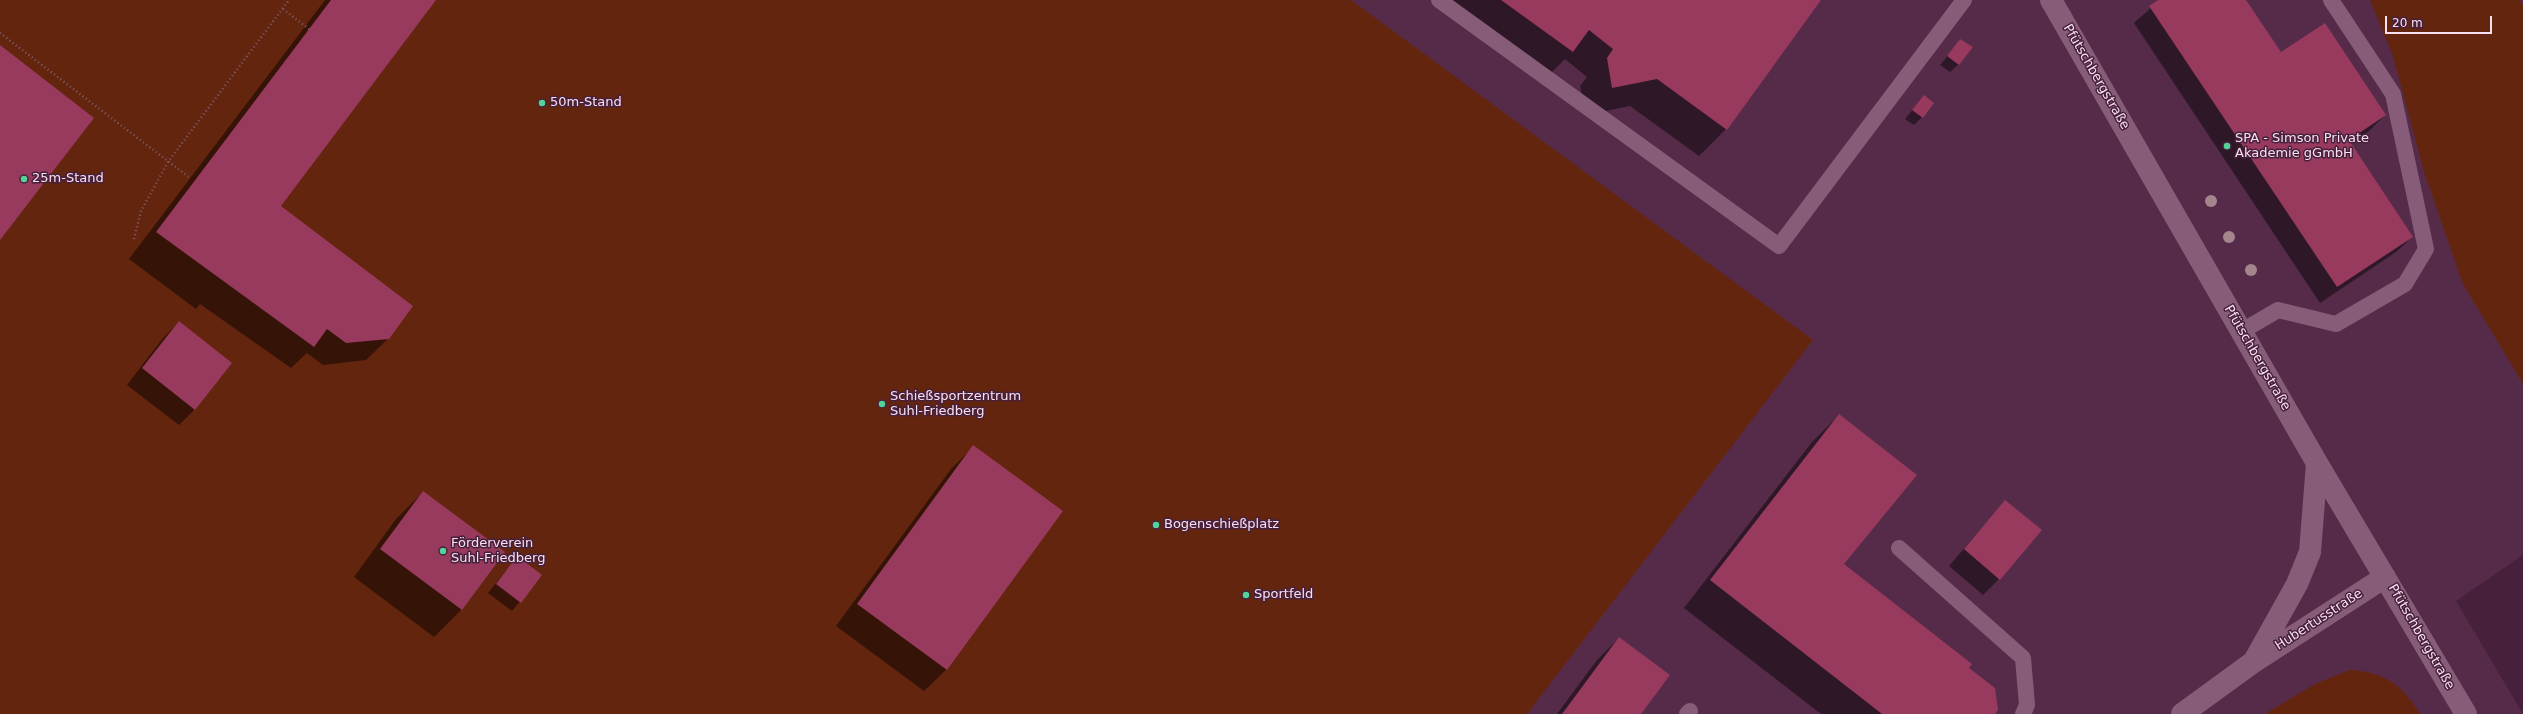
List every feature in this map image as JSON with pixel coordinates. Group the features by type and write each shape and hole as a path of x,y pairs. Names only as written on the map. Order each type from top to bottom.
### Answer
{"street":[{"name":"Pfütschbergstraße","path":"2051,0 2317,463 2466,714"},
{"name":"Hubertusstraße","path":"2252,663 2297,584 2310,552 2317,463"},
{"name":"Hubertusstraße","path":"2182,714 2252,663 2385,577"}],"lane":[{"path":"1439,0 1779,246 1964,0"},
{"path":"2242,331 2278,310 2336,324 2405,284 2426,249 2393,94 2331,0"},
{"path":"1899,548 2022,658 2027,705 2023,714"}],"path":[{"path":"134,239 141,211 168,162 289,0"},
{"path":"282,9 309,29"},
{"path":"0,32 190,178"}],"shaded area":[{"name":"Schießsportzentrum Suhl-Friedberg","path":"0,0 1351,0 1813,340 1527,714 0,714"},
{"path":"1348,0 2523,0 2523,555 2456,601 2523,714 1522,714"},
{"path":"2370,0 2520,0 2523,6 2523,384 2463,284 2425,175 2393,56"},
{"path":"2350,670 2373,674 2383,677 2391,682 2407,695 2420,714 2265,714 2315,684"}],"building":[{"path":"331,0 436,0 281,206 413,306 389,339 346,343 327,329 314,347 156,232"},
{"path":"1501,0 1821,0 1727,130 1657,79 1612,88 1607,58 1613,49 1589,30 1573,52"},
{"path":"2158,0 2246,0 2281,52 2325,23 2386,115 2349,140 2413,237 2337,287 2149,6"},
{"path":"1960,39 1973,47 1959,65 1947,56"},
{"name":"25m-Stand","path":"0,45 94,118 0,240"},
{"path":"1924,95 1934,103 1923,118 1912,110"},
{"path":"179,321 232,363 195,410 142,368"},
{"path":"1839,414 1917,475 1844,564 1972,664 1969,668 1995,688 1998,710 1995,714 1882,714 1710,580"},
{"path":"973,445 1063,511 947,670 857,604"},
{"name":"Förderverein Suhl-Friedberg","path":"423,491 505,552 462,610 380,549"},
{"path":"2005,500 2042,530 2000,580 1964,549"},
{"path":"517,556 542,575 521,603 496,584"},
{"path":"1619,637 1670,675 1641,714 1562,714"}],"place":[{"name":"50m-Stand","path":"542,103"},
{"name":"SPA - Simson Private Akademie gGmbH","path":"2227,146"},
{"name":"25m-Stand","path":"24,179"},
{"name":"Schießsportzentrum Suhl-Friedberg","path":"882,404"},
{"name":"Bogenschießplatz","path":"1156,525"},
{"name":"Förderverein Suhl-Friedberg","path":"443,551"},
{"name":"Sportfeld","path":"1246,595"}]}
